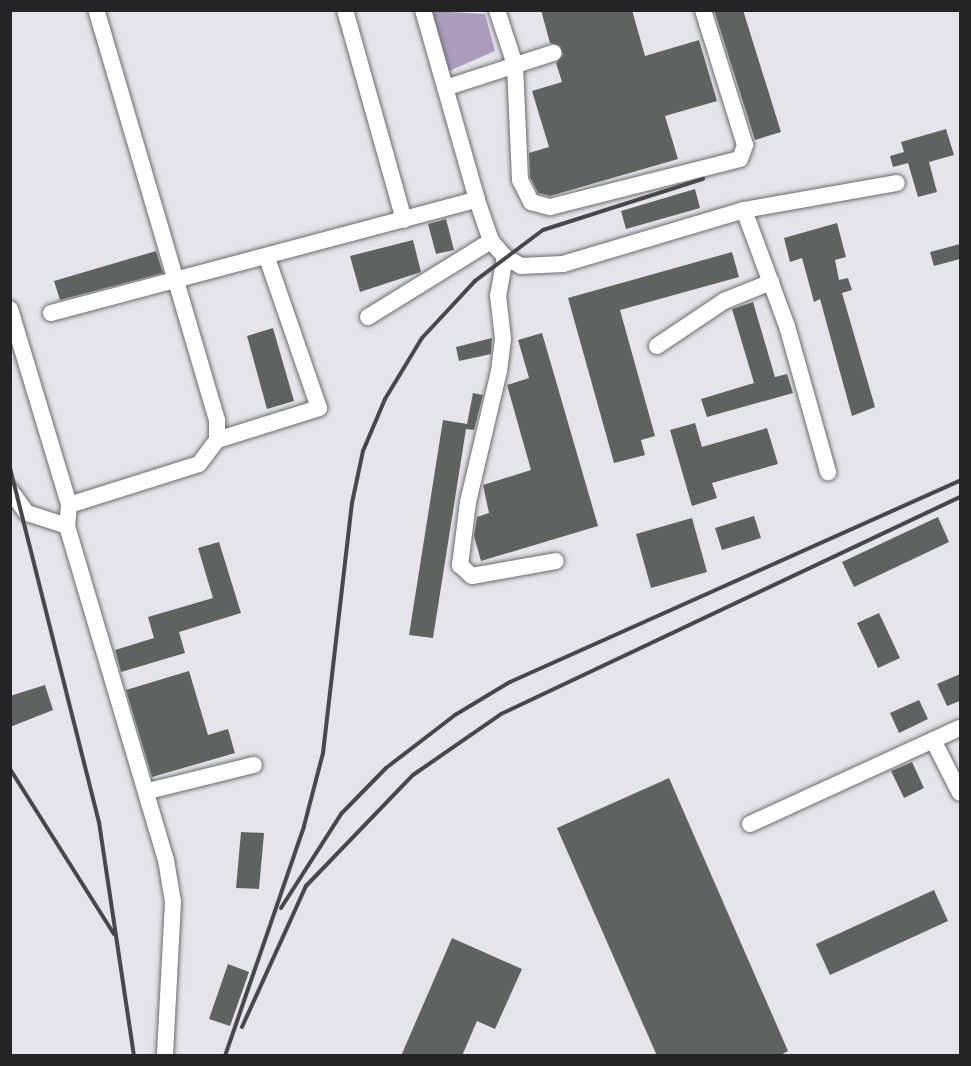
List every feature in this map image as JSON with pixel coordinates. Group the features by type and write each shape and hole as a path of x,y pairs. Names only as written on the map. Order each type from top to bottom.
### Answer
{"lane":[{"path":"96,10 217,420 217,440"},
{"path":"345,10 404,220"},
{"path":"423,10 477,200 491,241 505,257 521,266 563,264 744,210 897,183"},
{"path":"497,10 515,65 517,154 520,180 531,202 569,206 740,159 745,145 703,10"},
{"path":"445,88 554,53"},
{"path":"51,313 177,283 477,200"},
{"path":"744,210 771,282 828,472"},
{"path":"368,317 491,241"},
{"path":"505,257 498,295 503,339 499,371 468,502 460,565 472,576 556,561"},
{"path":"69,505 199,464 217,440 319,408 267,258"},
{"path":"657,346 724,301 771,282"},
{"path":"10,309 69,505 67,526 148,791 173,902 165,1056"},
{"path":"10,490 27,513 67,526"},
{"path":"750,824 960,728"},
{"path":"933,740 960,793"},
{"path":"148,791 254,765"}],"shaded area":[{"path":"432,11 485,14 495,51 449,71"}],"building":[{"path":"541,10 632,10 645,56 699,40 717,101 665,116 678,159 550,196 538,193 530,177 529,153 549,147 532,91 562,82 556,63 563,55 560,46 550,43"},
{"path":"714,10 743,10 781,132 755,140"},
{"path":"946,129 954,155 929,162 937,192 918,197 908,163 893,167 890,156 904,152 901,142"},
{"path":"695,189 700,208 626,229 621,211"},
{"path":"446,219 454,250 436,254 428,224"},
{"path":"837,223 846,257 835,260 839,280 848,278 852,290 842,293 875,407 852,416 820,299 814,302 802,258 790,262 784,238"},
{"path":"413,240 421,272 360,292 350,256"},
{"path":"960,244 960,259 934,266 930,252"},
{"path":"156,251 163,273 60,300 54,281"},
{"path":"732,252 739,277 620,310 655,436 641,440 645,455 614,463 568,298"},
{"path":"753,302 775,377 787,374 793,393 707,417 701,399 754,383 732,309"},
{"path":"273,328 294,401 267,409 247,336"},
{"path":"542,333 598,526 481,561 474,536 477,517 489,513 483,485 531,470 507,385 529,378 518,340"},
{"path":"492,338 491,354 459,361 456,347"},
{"path":"473,393 483,395 474,430 466,429 433,638 409,635 443,420 467,424"},
{"path":"695,423 702,447 767,428 778,464 712,483 717,498 692,506 670,430"},
{"path":"754,516 761,538 722,550 715,528"},
{"path":"938,517 949,542 854,587 842,562"},
{"path":"692,518 707,572 651,588 636,534"},
{"path":"219,542 241,613 179,632 185,653 121,672 115,650 154,638 148,617 213,598 198,548"},
{"path":"879,613 900,658 878,668 857,623"},
{"path":"189,671 208,735 228,729 235,753 152,777 126,690"},
{"path":"960,674 960,701 947,706 937,684"},
{"path":"45,685 53,710 10,727 10,696"},
{"path":"919,700 928,719 899,733 890,713"},
{"path":"912,762 924,788 904,798 891,771"},
{"path":"669,778 788,1051 779,1056 657,1056 557,828"},
{"path":"241,832 264,833 259,889 236,888"},
{"path":"934,890 948,921 830,975 816,944"},
{"path":"452,938 522,969 495,1029 477,1021 462,1056 401,1056"},
{"path":"228,964 249,972 230,1026 209,1019"}],"railway":[{"path":"225,1056 304,826 323,753 352,503 363,451 385,399 422,338 475,281 543,230 703,179"},
{"path":"10,468 99,822 134,1056"},
{"path":"281,908 341,814 386,768 455,715 510,682 960,481"},
{"path":"242,1027 306,886 413,775 501,714 960,497"},
{"path":"10,769 114,934"}]}
